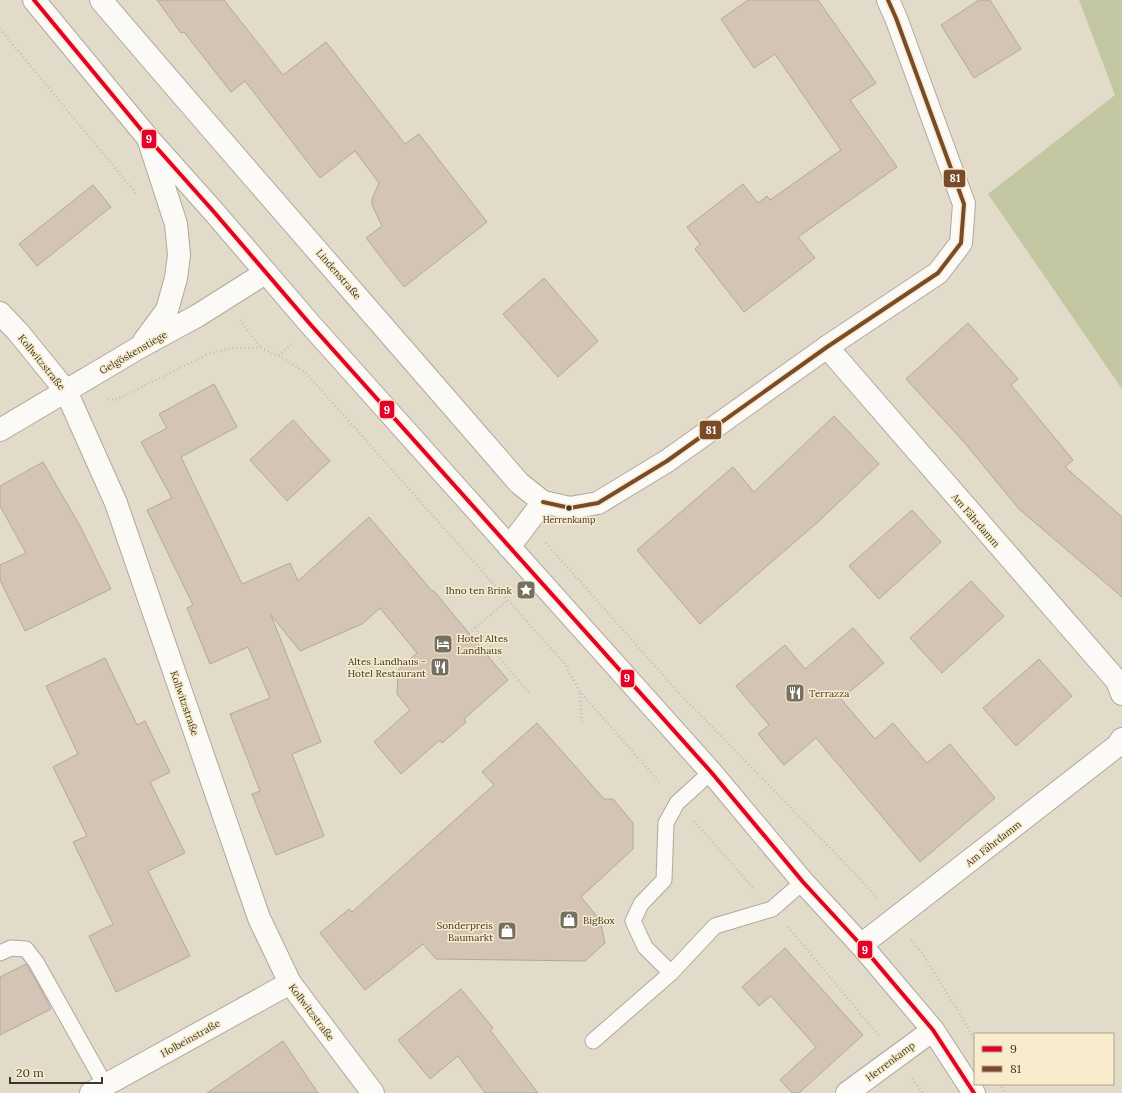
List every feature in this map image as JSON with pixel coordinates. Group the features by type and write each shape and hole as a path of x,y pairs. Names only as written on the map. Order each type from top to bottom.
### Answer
{"street":[{"path":"34,0 148,138 214,212 265,273 711,772 803,882 861,945 933,1030 974,1093"},
{"name":"Lindenstraße","path":"101,0 519,484 543,502"},
{"path":"509,547 543,502 570,508 598,503 667,461 827,347 938,274 961,243 964,204 896,18 888,0"},
{"path":"140,347 167,310 176,278 179,255 176,224 148,138"},
{"name":"Gelgöskenstiege","path":"0,430 140,347 197,316 265,273"},
{"name":"Kollwitzstraße","path":"0,313 18,332 66,391 116,504 259,918 290,983 373,1093"},
{"name":"Am Fährdamm","path":"827,347 1117,681 1122,694"},
{"name":"Am Fährdamm","path":"861,945 1117,746 1122,739"},
{"name":"Holbeinstraße","path":"98,1089 290,983"},
{"name":"Herrenkamp","path":"847,1093 933,1030"}],"lane":[{"path":"671,973 645,947 633,921 641,904 664,880 666,823 677,803 711,772"},
{"path":"593,1041 671,973 715,926 772,909 803,882"},
{"path":"0,953 11,948 26,949 36,962 98,1089"}],"path":[{"path":"0,29 134,191 137,198"},
{"path":"66,391 115,400 208,354 231,348 261,348 279,356 306,373 564,663 580,692 772,909 854,1005 896,1057"},
{"path":"528,523 679,692 864,883 922,953 974,1039"},
{"path":"469,634 508,600"},
{"path":"475,628 530,694"},
{"path":"580,692 582,725"}],"green space":[{"path":"1079,0 1122,0 1122,389 988,194 1115,95"}],"building":[{"path":"157,0 224,0 283,75 326,42 405,144 419,134 487,222 404,287 366,238 382,226 372,205 372,199 379,183 355,151 320,178 245,81 231,92 184,32 181,33"},
{"path":"748,0 818,0 876,83 850,100 897,167 798,237 815,258 744,312 695,249 700,244 687,227 743,184 758,203 767,196 770,200 841,150 775,54 754,68 721,19"},
{"path":"979,0 990,0 1021,49 974,78 941,25"},
{"path":"93,185 111,207 37,266 19,244"},
{"path":"544,278 598,341 558,377 503,314"},
{"path":"968,323 1018,379 1011,385 1073,460 1065,467 1122,517 1122,597 1019,509 964,442 906,379"},
{"path":"214,384 237,427 181,457 242,584 290,563 298,581 369,517 432,591 433,590 508,680 464,719 466,722 442,743 440,740 401,774 374,742 410,710 397,694 398,670 417,653 380,608 362,624 300,651 271,615 321,742 292,754 324,836 276,855 252,794 260,791 230,714 270,698 248,647 210,664 187,608 193,605 147,510 172,498 141,442 167,428 159,414"},
{"path":"834,416 879,464 819,521 700,624 637,550 733,467 754,492"},
{"path":"293,420 330,461 287,501 250,460"},
{"path":"43,462 80,526 111,589 25,631 0,580 0,565 26,553 0,506 0,486"},
{"path":"912,510 941,542 879,599 849,566"},
{"path":"971,581 1004,616 942,673 910,638"},
{"path":"853,628 884,663 841,699 875,739 893,723 927,763 950,744 995,798 920,862 816,738 784,765 758,734 769,725 736,686 785,645 805,669"},
{"path":"105,658 137,725 145,721 170,772 150,782 185,853 148,871 190,956 116,992 89,936 113,924 73,842 87,836 53,767 78,754 46,686"},
{"path":"1039,659 1072,696 1016,746 983,708"},
{"path":"537,723 604,799 613,799 633,823 633,849 581,897 600,920 605,943 585,961 436,959 423,944 365,990 320,933 349,909 352,912 494,785 482,772"},
{"path":"785,948 863,1035 799,1093 792,1093 780,1080 816,1047 771,996 759,1006 742,987"},
{"path":"26,964 51,1009 0,1035 0,977"},
{"path":"461,989 493,1028 490,1030 538,1093 485,1093 458,1056 430,1079 398,1040"},
{"path":"283,1041 318,1093 207,1093"}],"transit line":[{"name":"9","path":"34,0 148,138 310,324 711,772 803,882 861,945 933,1030 974,1093"},
{"name":"81","path":"543,502 570,508 598,503 667,461 827,347 938,273 961,243 964,204 896,18 888,0"}],"place":[{"name":"Herrenkamp","path":"569,508"},
{"name":"Ihno ten Brink","path":"526,590"},
{"name":"Hotel Altes Landhaus","path":"443,644"},
{"name":"Altes Landhaus - Hotel Restaurant","path":"440,667"},
{"name":"Terrazza","path":"795,693"},
{"name":"BigBox","path":"569,920"},
{"name":"Sonderpreis Baumarkt","path":"507,931"}]}
